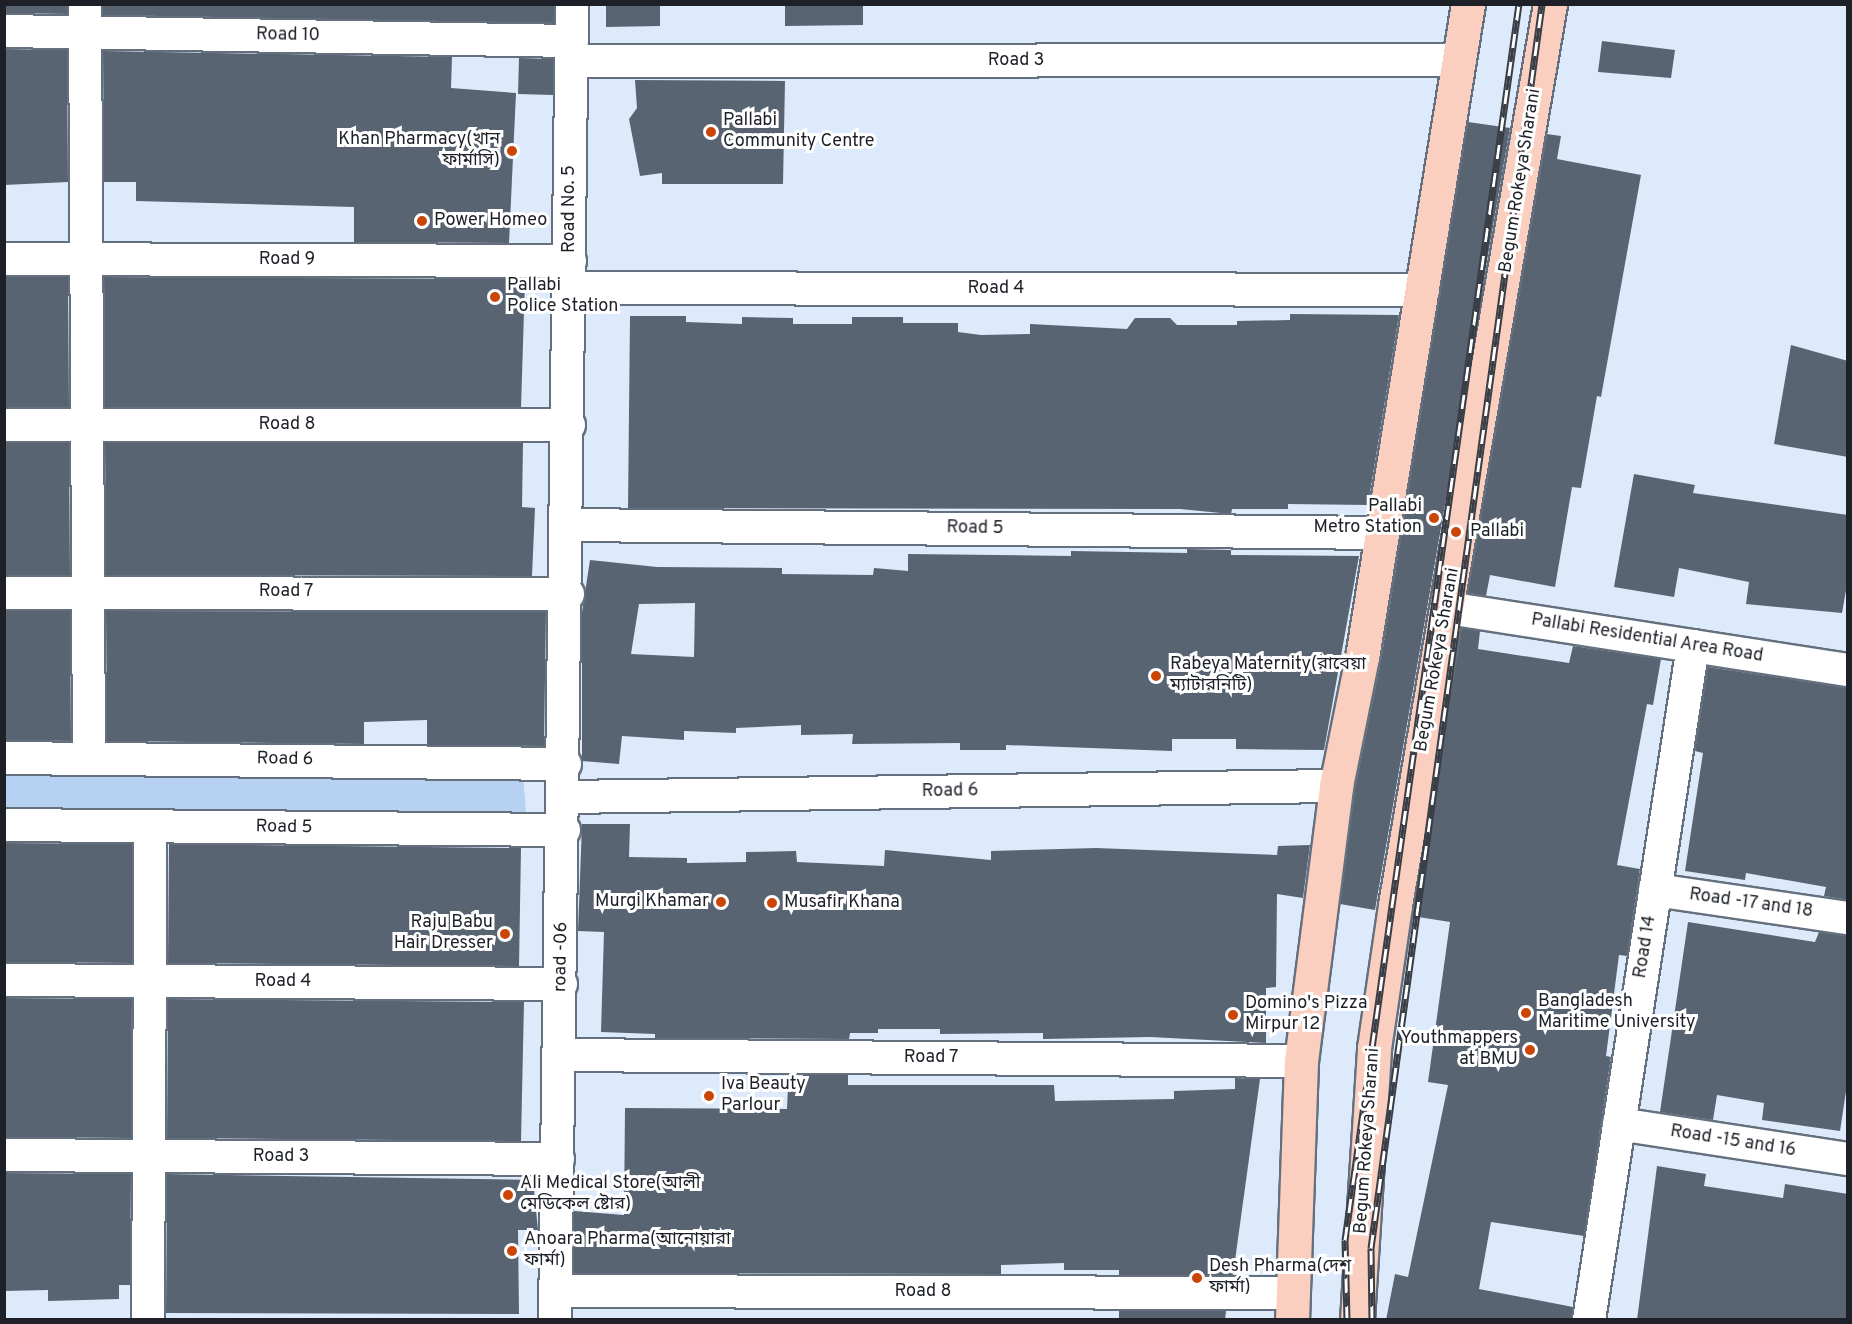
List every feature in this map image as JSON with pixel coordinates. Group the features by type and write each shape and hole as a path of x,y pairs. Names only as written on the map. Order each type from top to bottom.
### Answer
{"main road":[{"path":"1291,1306 1301,1061 1336,786 1382,533 1468,4"},
{"name":"Begum Rokeya Sharani","path":"1357,1320 1374,1048 1550,4"}],"street":[{"name":"Road No. 5","path":"568,594 572,4"},
{"name":"Road 10","path":"4,31 86,18 571,51"},
{"path":"86,18 89,758"},
{"name":"Road 3","path":"571,51 1460,60"},
{"name":"Road 9","path":"4,259 87,259 570,274"},
{"name":"Road 4","path":"570,274 1423,290"},
{"name":"Road 8","path":"4,425 569,424"},
{"name":"Road 5","path":"568,525 1382,533"},
{"name":"Road 7","path":"4,593 88,591 568,594"},
{"name":"road -06","path":"555,1305 568,594"},
{"name":"Pallabi Residential Area Road","path":"1447,608 1848,670"},
{"name":"Road 14","path":"1589,1320 1693,646"},
{"name":"Road 6","path":"4,758 565,764"},
{"name":"Road 6","path":"565,797 1336,786"},
{"name":"Road 5","path":"4,825 564,830"},
{"path":"148,1320 152,1156 151,826"},
{"name":"Road -17 and 18","path":"1655,890 1848,918"},
{"name":"Road 4","path":"4,980 561,984"},
{"name":"Road 7","path":"560,1055 1301,1061"},
{"name":"Road -15 and 16","path":"1619,1124 1848,1159"},
{"name":"Road 3","path":"4,1155 558,1159"},
{"name":"Road 8","path":"555,1305 1291,1306"}],"shaded area":[{"path":"5,771 523,775 526,813 5,815"}],"building":[{"path":"4,4 67,4 67,14 4,13"},
{"path":"103,4 554,4 554,23 103,15"},
{"path":"606,4 660,4 660,26 606,27"},
{"path":"785,4 863,4 863,25 785,26"},
{"path":"1602,41 1675,50 1671,78 1598,72"},
{"path":"4,49 67,50 68,182 4,185"},
{"path":"103,51 452,57 451,88 516,93 509,243 354,242 354,207 136,201 136,182 104,182"},
{"path":"519,58 553,59 553,95 518,94"},
{"name":"Pallabi Community Centre","path":"635,80 785,81 783,184 662,184 662,173 640,176 629,119 637,108"},
{"path":"1468,122 1510,128 1375,910 1340,904 1355,789 1381,660"},
{"path":"1547,134 1561,136 1557,159 1641,175 1601,397 1597,396 1581,488 1572,487 1555,587 1490,575 1486,596 1468,593"},
{"path":"4,277 68,277 69,407 4,407"},
{"path":"104,277 525,279 521,407 105,407"},
{"path":"1290,314 1399,315 1368,505 1288,504 1288,509 1232,509 1231,514 1180,509 628,508 630,316 686,316 686,322 742,324 742,317 793,318 793,324 852,324 852,317 903,317 903,323 958,323 958,332 981,335 1030,334 1030,324 1127,329 1135,318 1170,318 1177,325 1237,325 1237,321 1290,320"},
{"path":"1791,345 1848,361 1848,457 1774,444"},
{"path":"4,443 69,443 70,575 4,575"},
{"path":"105,443 523,443 522,507 535,508 532,576 106,575"},
{"path":"1634,474 1695,485 1693,493 1848,515 1848,579 1842,613 1746,604 1749,582 1679,568 1674,597 1614,587"},
{"path":"1187,549 1231,550 1231,555 1359,556 1324,750 1236,749 1236,739 1172,739 1172,751 1006,745 1006,750 960,750 960,743 852,744 853,734 801,735 801,725 736,728 736,733 684,731 684,740 622,736 619,764 582,761 582,612 590,560 657,567 782,568 782,574 873,575 874,568 908,571 908,554 1071,556 1071,551 1187,553","holes":["695,603 694,657 631,654 639,604"]},
{"path":"4,611 70,611 71,741 4,740"},
{"path":"106,611 546,612 544,746 427,745 427,720 364,722 364,744 107,741"},
{"path":"1462,628 1480,631 1478,649 1569,663 1573,646 1661,659 1653,705 1647,704 1617,865 1640,869 1627,956 1619,955 1606,1056 1611,1057 1584,1236 1491,1222 1479,1289 1573,1307 1571,1320 1386,1320 1395,1274 1408,1277 1448,1085 1428,1082 1450,922 1412,916"},
{"path":"1708,667 1848,688 1848,900 1824,896 1826,887 1746,873 1745,880 1685,871 1703,753 1695,751"},
{"path":"582,824 630,824 629,857 687,858 687,863 746,862 746,852 796,851 797,862 884,866 885,850 991,860 991,851 1096,848 1277,855 1278,846 1310,845 1303,898 1277,894 1276,987 1266,988 1266,1043 1150,1037 1043,1039 1043,1033 940,1034 940,1029 878,1029 878,1033 850,1033 849,1039 655,1038 655,1034 601,1032 604,932 578,931"},
{"path":"4,843 133,844 132,963 4,962"},
{"path":"169,844 521,848 519,966 168,963"},
{"path":"1688,922 1815,942 1819,932 1848,936 1848,1078 1840,1131 1762,1120 1764,1103 1717,1095 1713,1120 1660,1112"},
{"path":"4,998 132,999 131,1138 4,1137"},
{"path":"168,999 524,1002 521,1141 167,1138"},
{"path":"803,1075 848,1075 848,1085 1054,1085 1055,1101 1174,1099 1174,1091 1235,1089 1235,1078 1260,1079 1233,1275 1119,1275 1119,1270 1064,1270 1064,1263 1001,1265 1001,1274 574,1273 574,1211 624,1215 625,1108 787,1109 788,1086 803,1086"},
{"path":"1657,1166 1706,1174 1704,1186 1783,1198 1785,1184 1848,1194 1848,1320 1637,1320"},
{"path":"4,1173 131,1174 130,1285 119,1285 119,1299 48,1301 48,1290 4,1291"},
{"path":"167,1174 533,1180 538,1230 518,1230 519,1314 166,1313"},
{"path":"1119,1311 1226,1311 1225,1320 1119,1320"}],"railway":[{"path":"1347,1320 1345,1240 1519,4"},
{"path":"1372,1320 1371,1248 1542,4"}],"place":[{"name":"Pallabi Community Centre","path":"711,132"},
{"name":"Khan Pharmacy(খান ফার্মাসি)","path":"512,151"},
{"name":"Power Homeo","path":"422,221"},
{"name":"Pallabi Police Station","path":"495,297"},
{"name":"Pallabi Metro Station","path":"1434,518"},
{"name":"Pallabi","path":"1456,532"},
{"name":"Rabeya Maternity(রাবেয়া ম্যাটারনিটি)","path":"1156,676"},
{"name":"Murgi Khamar","path":"721,902"},
{"name":"Musafir Khana","path":"772,903"},
{"name":"Raju Babu Hair Dresser","path":"505,934"},
{"name":"Bangladesh Maritime University","path":"1526,1013"},
{"name":"Domino's Pizza Mirpur 12","path":"1233,1015"},
{"name":"Youthmappers at BMU","path":"1530,1050"},
{"name":"Iva Beauty Parlour","path":"709,1096"},
{"name":"Ali Medical Store(আলী মেডিকেল ষ্টোর)","path":"508,1195"},
{"name":"Anoara Pharma(আনোয়ারা ফার্মা)","path":"512,1251"},
{"name":"Desh Pharma(দেশ ফার্মা)","path":"1197,1278"}]}
